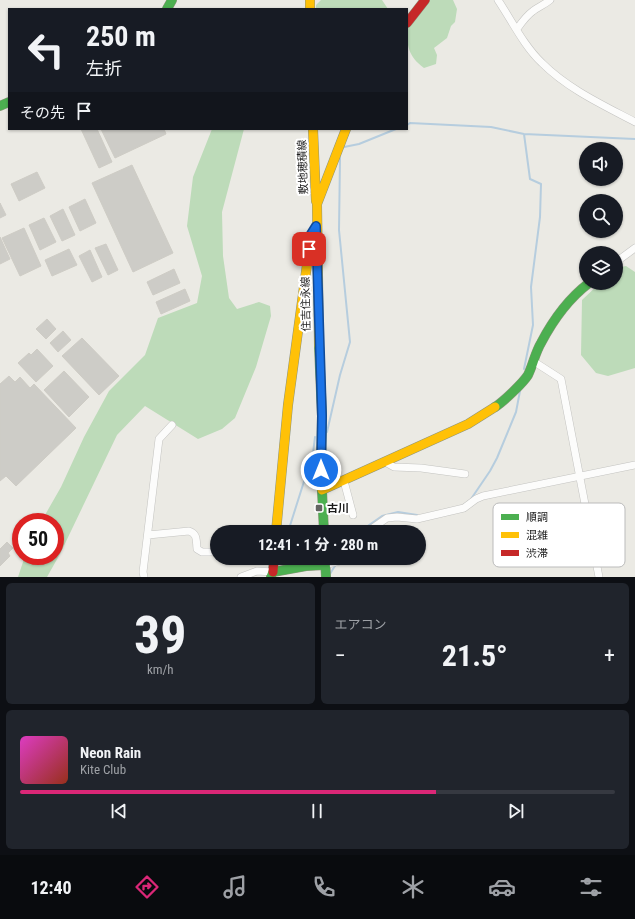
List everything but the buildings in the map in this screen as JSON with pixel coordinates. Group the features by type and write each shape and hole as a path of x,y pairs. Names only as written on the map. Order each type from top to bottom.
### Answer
{"street":[{"path":"408,22 425,0"},
{"path":"498,0 531,51 562,81 635,122"},
{"path":"517,29 526,16 534,9 544,5 550,0"},
{"name":"敷地穂積線","path":"313,130 317,204"},
{"name":"住吉住永線","path":"324,525 316,226 317,204 346,130"},
{"path":"277,525 288,405 311,234 316,226"},
{"path":"623,257 635,248"},
{"path":"322,490 468,424 501,403 521,384 527,376 540,344 557,316 580,290"},
{"path":"533,361 561,379 585,503"},
{"path":"144,577 143,572 159,439 172,425"},
{"path":"385,462 394,467 421,468 465,474"},
{"path":"377,525 387,518 397,517 416,519 464,508 476,499 483,496 635,466"},
{"path":"344,481 353,515"},
{"path":"148,535 189,530 193,532 196,537 197,549 202,552 210,552"},
{"path":"272,575 273,565"},
{"path":"241,577 257,571 272,575 311,565"},
{"path":"325,565 326,577"},
{"path":"597,567 599,577"}],"green space":[{"path":"321,0 382,0 387,8 316,8 316,5"},
{"path":"429,0 453,0 457,9 455,22 451,26 447,38 434,48 437,55 436,64 424,68 415,59 408,45 408,27"},
{"path":"212,130 244,130 222,212 223,256 229,298 237,309 259,302 270,306 271,316 256,367 235,418 222,429 198,439 145,406 117,435 64,546 64,513 46,513 61,487 84,437 109,391 145,355 158,318 197,303 202,276 187,226 193,177"},
{"path":"626,266 635,272 635,368 608,376 596,373 581,355 582,300 593,290 623,290 623,267"},
{"path":"22,565 54,565 47,577 18,577"}],"waterway":[{"path":"408,124 410,123 491,127 524,134 635,139"},
{"path":"344,147 359,144 394,130"},
{"path":"524,134 530,179 541,184 540,217 531,287 533,325 524,369"},
{"path":"327,432 340,375 350,342 339,230 340,158"},
{"path":"471,499 497,458 516,412 520,391"},
{"path":"290,525 313,453 315,437"},
{"path":"369,525 382,516 398,512 417,515"},
{"path":"330,574 335,565"}],"traffic: fast":[{"path":"168,8 172,0"},
{"path":"0,106 8,102"},
{"path":"495,407 513,392 528,375 546,334 556,318 580,290"},
{"path":"319,346 322,416 321,470 324,525"},
{"path":"325,565 326,577"},
{"path":"271,577 273,572 306,566 325,565"}],"traffic: slow":[{"path":"310,0 310,8"},
{"path":"313,130 316,201"},
{"path":"319,346 317,204 346,130"},
{"path":"277,525 288,405 311,235"},
{"path":"322,490 468,424 495,407"}],"traffic: jam":[{"path":"408,22 425,0"},
{"path":"273,572 274,565"}],"place":[{"name":"古川","path":"319,508"}],"route":[{"path":"309,249 311,234 316,226 322,416 321,470"}]}
